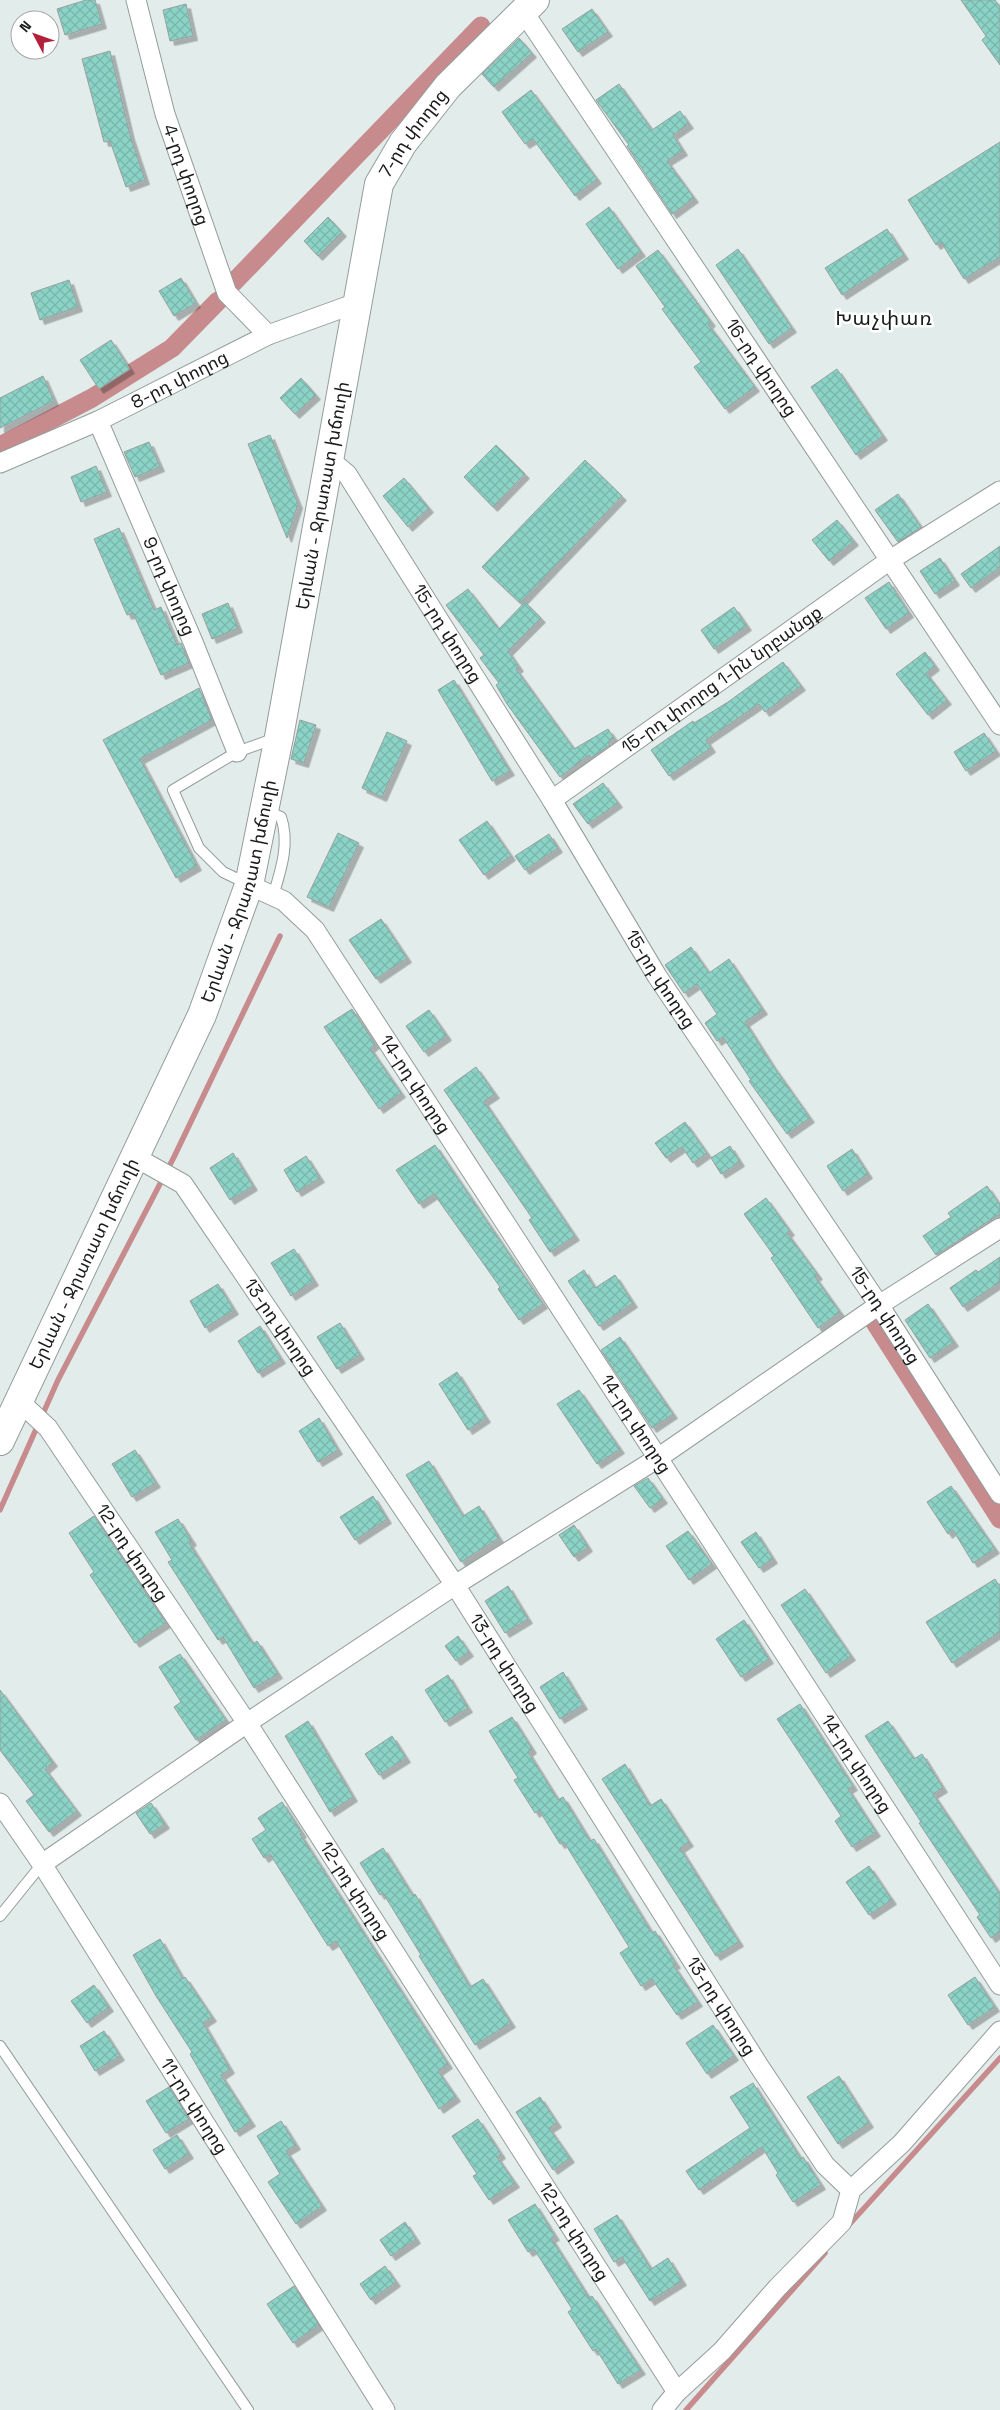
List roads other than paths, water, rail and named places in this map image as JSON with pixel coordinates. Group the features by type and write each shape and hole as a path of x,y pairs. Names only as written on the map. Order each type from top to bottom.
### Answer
{"main road":[{"name":"7-րդ փողոց","path":"359,302 379,184 398,151 448,86 529,5"},
{"name":"Երևան - Ջրառատ խճուղի","path":"0,1441 23,1405 135,1157 261,890 265,810 359,302"}],"street":[{"name":"4-րդ փողոց","path":"136,0 165,114 227,293 268,335"},
{"name":"16-րդ փողոց","path":"529,5 890,560 1000,725"},
{"name":"8-րդ փողոց","path":"0,463 98,421 268,335 359,302"},
{"name":"9-րդ փողոց","path":"98,421 193,642 237,752"},
{"name":"15-րդ փողոց","path":"329,460 347,474 552,800 657,976 879,1305 1000,1494"},
{"name":"15-րդ փողոց 1-ին նրբանցք","path":"552,800 890,560 1000,491"},
{"name":"14-րդ փողոց","path":"261,890 284,901 315,930 1000,1985"},
{"name":"13-րդ փողոց","path":"135,1157 183,1184 455,1585 759,2066 826,2166 851,2190"},
{"path":"42,1864 247,1723 455,1585 658,1458 879,1305 1000,1228"},
{"name":"12-րդ փողոց","path":"23,1405 48,1428 247,1723 677,2392"},
{"name":"11-րդ փողոց","path":"0,1803 42,1864 385,2410"},
{"path":"662,2410 677,2392 722,2351 778,2287 842,2222 851,2190 902,2142 1000,2031"}],"lane":[{"path":"261,890 222,872 199,848 173,790 237,752 279,737"},
{"path":"0,1916 42,1864"},
{"path":"0,2046 248,2410"}],"waterway":[{"path":"233,283 481,26"},
{"path":"0,446 92,398 172,348 218,301"},
{"path":"0,1510 58,1380 174,1157 280,936"},
{"path":"874,1321 1000,1519"},
{"path":"847,2227 1000,2058"},
{"path":"686,2410 825,2253"}],"district":[{"name":"Խաչփառ","path":"884,318"}]}
